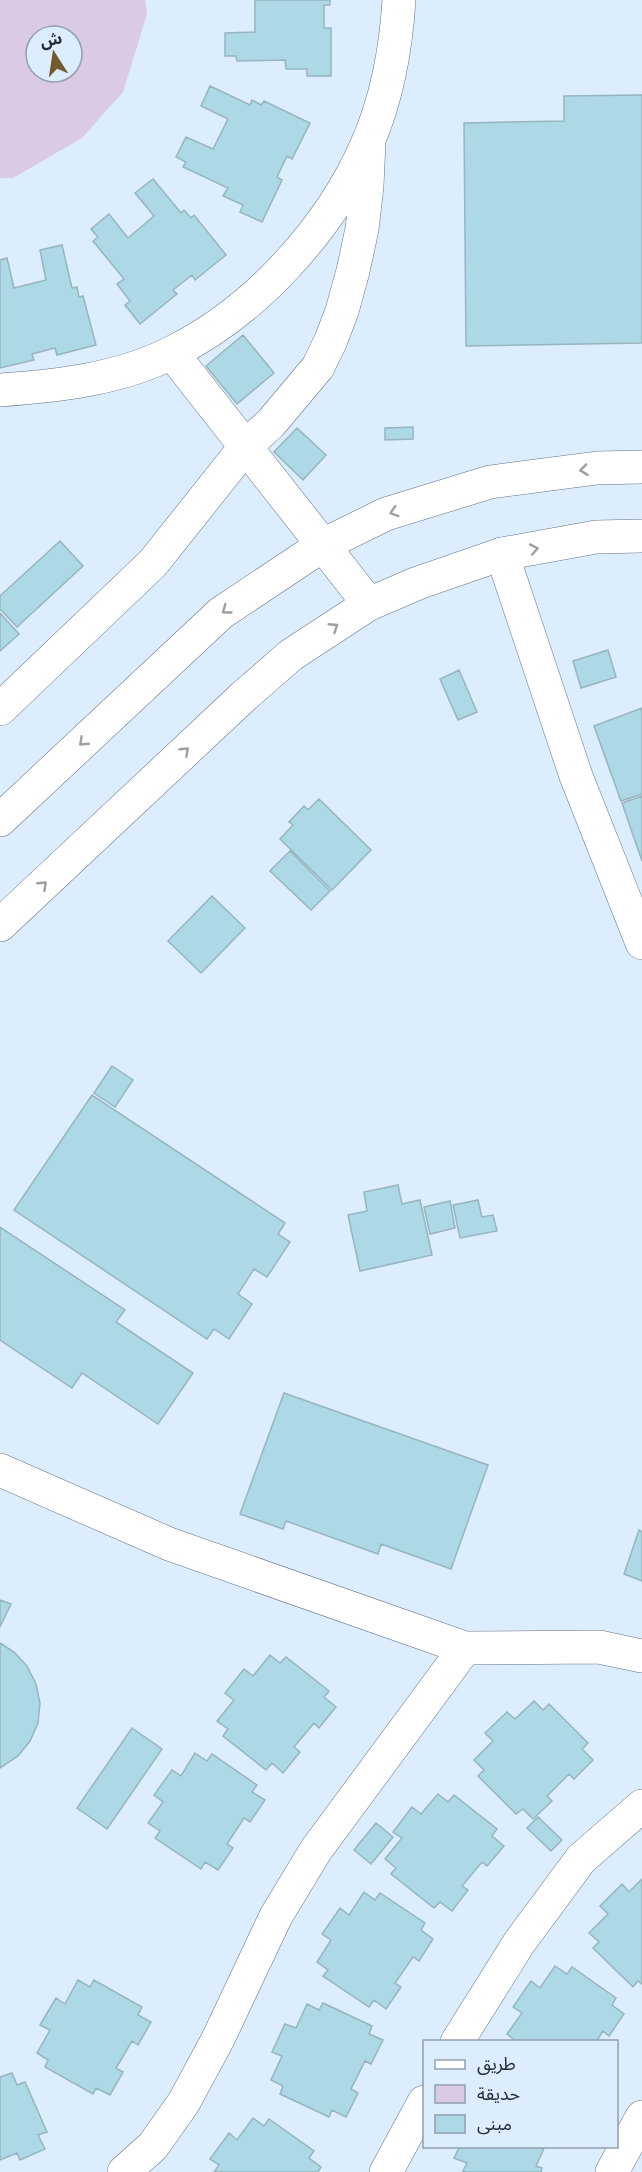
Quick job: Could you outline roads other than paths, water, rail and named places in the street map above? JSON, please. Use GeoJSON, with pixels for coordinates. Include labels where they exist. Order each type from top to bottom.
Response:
{"type":"FeatureCollection","features":[{"type":"Feature","properties":{"kind":"street"},"geometry":{"type":"LineString","coordinates":[[0,390],[80,380],[127,370],[172,353],[208,332],[274,279],[328,214],[350,179],[369,141],[386,87],[397,31],[399,0]]}},
{"type":"Feature","properties":{"kind":"street"},"geometry":{"type":"LineString","coordinates":[[0,709],[153,563],[246,446],[271,423],[318,367],[342,311],[362,229],[369,141]]}},
{"type":"Feature","properties":{"kind":"street"},"geometry":{"type":"LineString","coordinates":[[172,353],[369,604]]}},
{"type":"Feature","properties":{"kind":"street"},"geometry":{"type":"LineString","coordinates":[[0,820],[221,613],[323,545],[386,514],[490,482],[597,468],[642,467]]}},
{"type":"Feature","properties":{"kind":"street"},"geometry":{"type":"LineString","coordinates":[[0,925],[291,655],[369,604],[418,583],[502,554],[596,537],[642,536]]}},
{"type":"Feature","properties":{"kind":"street"},"geometry":{"type":"LineString","coordinates":[[502,554],[576,776],[642,943]]}},
{"type":"Feature","properties":{"kind":"street"},"geometry":{"type":"LineString","coordinates":[[0,1470],[169,1544],[465,1648],[598,1647],[642,1656]]}},
{"type":"Feature","properties":{"kind":"street"},"geometry":{"type":"LineString","coordinates":[[124,2172],[153,2146],[184,2102],[218,2039],[276,1916],[316,1850],[465,1648]]}},
{"type":"Feature","properties":{"kind":"street"},"geometry":{"type":"LineString","coordinates":[[458,2040],[519,1942],[581,1859],[642,1806]]}},
{"type":"Feature","properties":{"kind":"street"},"geometry":{"type":"LineString","coordinates":[[386,2172],[423,2104]]}},
{"type":"Feature","properties":{"kind":"street"},"geometry":{"type":"LineString","coordinates":[[612,2172],[642,2117]]}}]}
